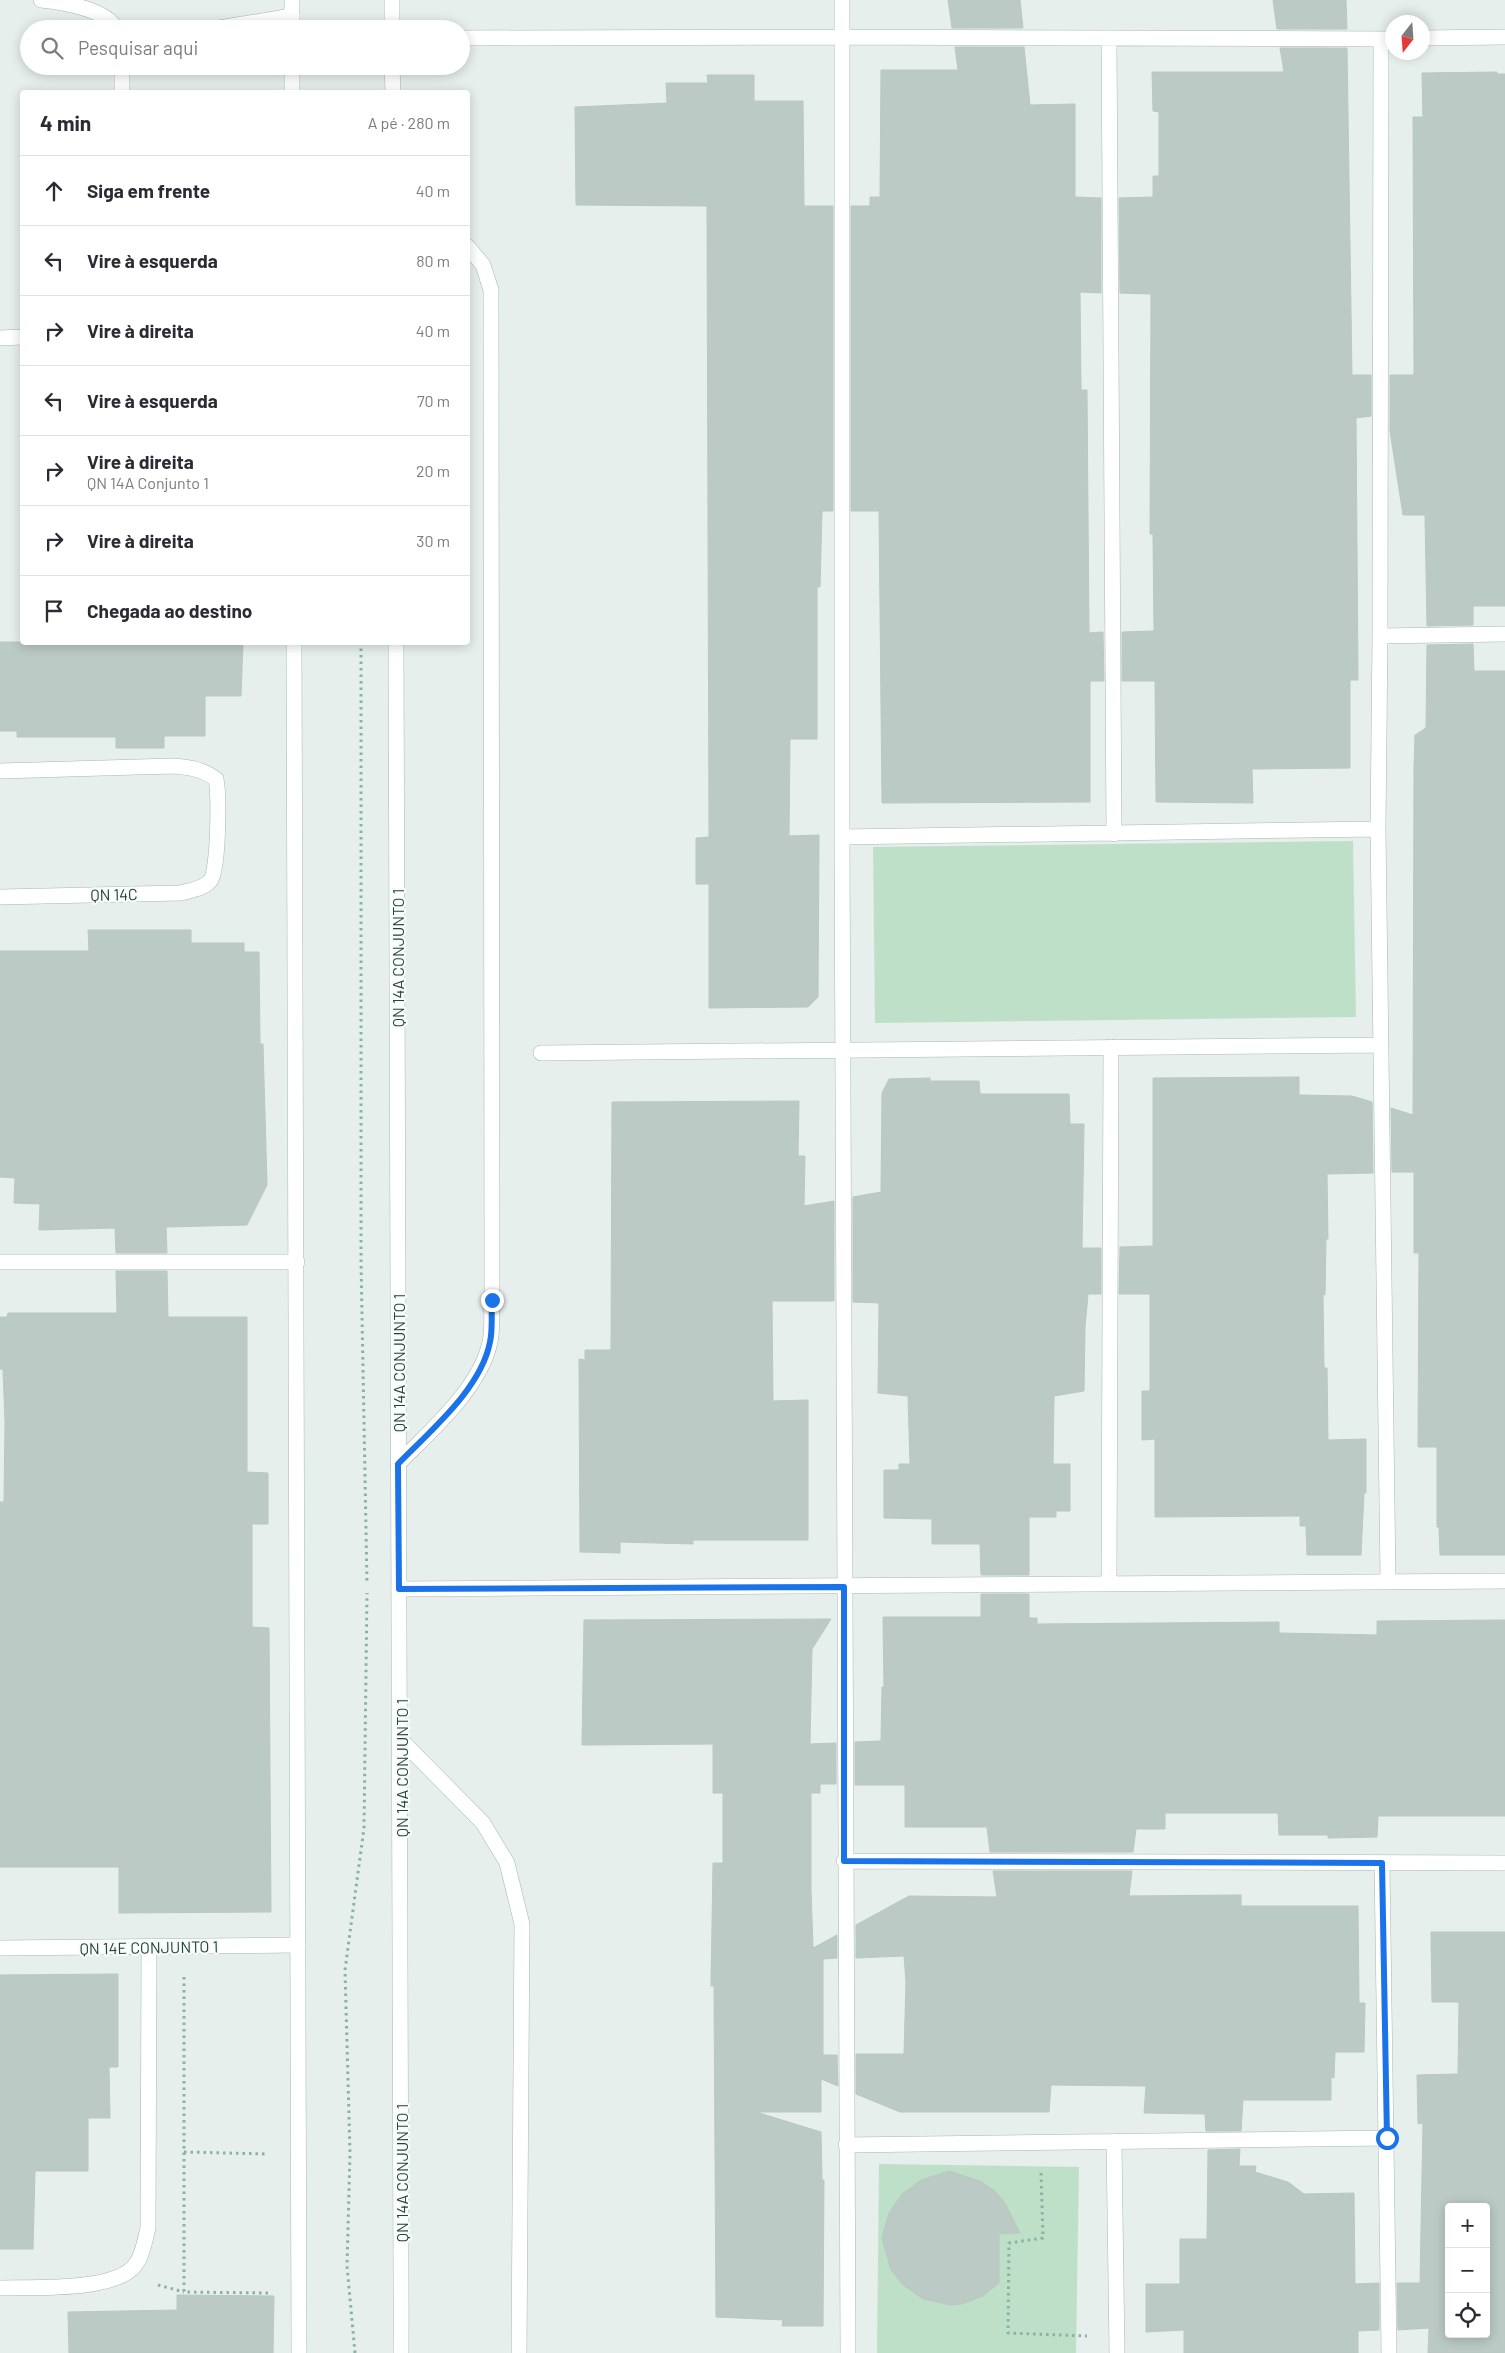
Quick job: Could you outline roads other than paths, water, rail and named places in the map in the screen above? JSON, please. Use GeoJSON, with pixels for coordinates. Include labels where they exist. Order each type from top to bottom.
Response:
{"type":"FeatureCollection","features":[{"type":"Feature","properties":{"kind":"street"},"geometry":{"type":"LineString","coordinates":[[41,0],[57,1],[94,11],[107,20]]}},
{"type":"Feature","properties":{"kind":"street"},"geometry":{"type":"LineString","coordinates":[[292,0],[292,20]]}},
{"type":"Feature","properties":{"kind":"street"},"geometry":{"type":"LineString","coordinates":[[392,0],[392,20]]}},
{"type":"Feature","properties":{"kind":"street"},"geometry":{"type":"LineString","coordinates":[[842,0],[844,1861],[848,2353]]}},
{"type":"Feature","properties":{"kind":"street"},"geometry":{"type":"LineString","coordinates":[[470,38],[842,36],[1385,39]]}},
{"type":"Feature","properties":{"kind":"street"},"geometry":{"type":"LineString","coordinates":[[1430,38],[1505,37]]}},
{"type":"Feature","properties":{"kind":"street"},"geometry":{"type":"LineString","coordinates":[[1109,38],[1114,834]]}},
{"type":"Feature","properties":{"kind":"street"},"geometry":{"type":"LineString","coordinates":[[1386,60],[1378,829],[1388,1580]]}},
{"type":"Feature","properties":{"kind":"street"},"geometry":{"type":"LineString","coordinates":[[122,75],[122,90]]}},
{"type":"Feature","properties":{"kind":"street"},"geometry":{"type":"LineString","coordinates":[[292,75],[292,90]]}},
{"type":"Feature","properties":{"kind":"street"},"geometry":{"type":"LineString","coordinates":[[392,75],[393,90]]}},
{"type":"Feature","properties":{"kind":"street"},"geometry":{"type":"LineString","coordinates":[[398,1464],[451,1409],[477,1374],[490,1342],[492,1300],[491,290],[482,265],[470,250]]}},
{"type":"Feature","properties":{"kind":"street"},"geometry":{"type":"LineString","coordinates":[[0,338],[20,337]]}},
{"type":"Feature","properties":{"kind":"street"},"geometry":{"type":"LineString","coordinates":[[1380,636],[1505,634]]}},
{"type":"Feature","properties":{"kind":"street"},"geometry":{"type":"LineString","coordinates":[[294,645],[298,2293],[301,2350]]}},
{"type":"Feature","properties":{"kind":"street","name":"QN 14A CONJUNTO 1"},"geometry":{"type":"LineString","coordinates":[[396,645],[398,1464],[402,1741],[399,2351]]}},
{"type":"Feature","properties":{"kind":"street","name":"QN 14C"},"geometry":{"type":"LineString","coordinates":[[0,771],[172,766],[192,768],[206,772],[216,779],[219,792],[215,867],[211,880],[200,888],[181,893],[0,897]]}},
{"type":"Feature","properties":{"kind":"street"},"geometry":{"type":"LineString","coordinates":[[842,837],[1378,829]]}},
{"type":"Feature","properties":{"kind":"street"},"geometry":{"type":"LineString","coordinates":[[541,1053],[1380,1044]]}},
{"type":"Feature","properties":{"kind":"street"},"geometry":{"type":"LineString","coordinates":[[1109,1582],[1111,1047]]}},
{"type":"Feature","properties":{"kind":"street"},"geometry":{"type":"LineString","coordinates":[[0,1262],[297,1262]]}},
{"type":"Feature","properties":{"kind":"street"},"geometry":{"type":"LineString","coordinates":[[399,1589],[844,1587],[1109,1582],[1505,1581]]}},
{"type":"Feature","properties":{"kind":"street"},"geometry":{"type":"LineString","coordinates":[[402,1741],[483,1822],[507,1863],[522,1924],[518,2353]]}},
{"type":"Feature","properties":{"kind":"street"},"geometry":{"type":"LineString","coordinates":[[844,1861],[1505,1863]]}},
{"type":"Feature","properties":{"kind":"street"},"geometry":{"type":"LineString","coordinates":[[1382,1863],[1389,2353]]}},
{"type":"Feature","properties":{"kind":"street","name":"QN 14E CONJUNTO 1"},"geometry":{"type":"LineString","coordinates":[[0,1948],[298,1945]]}},
{"type":"Feature","properties":{"kind":"street"},"geometry":{"type":"LineString","coordinates":[[0,2288],[101,2284],[124,2275],[136,2265],[144,2247],[148,2228],[150,1946]]}},
{"type":"Feature","properties":{"kind":"street"},"geometry":{"type":"LineString","coordinates":[[846,2145],[1114,2140],[1387,2138]]}},
{"type":"Feature","properties":{"kind":"street"},"geometry":{"type":"LineString","coordinates":[[1114,2140],[1117,2353]]}}]}
